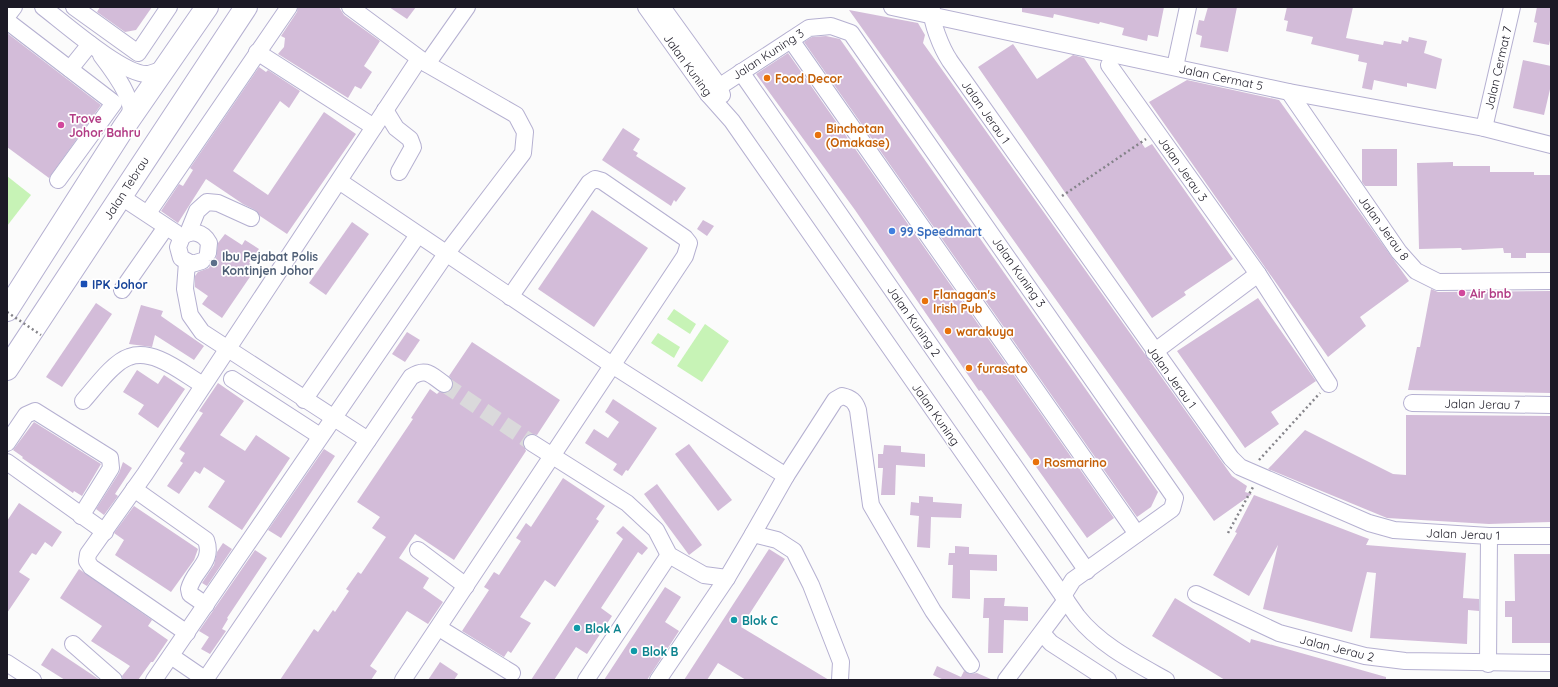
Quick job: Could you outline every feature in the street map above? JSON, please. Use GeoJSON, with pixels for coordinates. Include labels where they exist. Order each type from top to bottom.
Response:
{"type":"FeatureCollection","features":[{"type":"Feature","properties":{"kind":"highway","name":"Jalan Tebrau"},"geometry":{"type":"LineString","coordinates":[[7,369],[246,7]]}},
{"type":"Feature","properties":{"kind":"highway"},"geometry":{"type":"LineString","coordinates":[[7,311],[124,127],[202,10]]}},
{"type":"Feature","properties":{"kind":"street"},"geometry":{"type":"LineString","coordinates":[[7,16],[14,7]]}},
{"type":"Feature","properties":{"kind":"street"},"geometry":{"type":"LineString","coordinates":[[43,7],[93,46],[132,70],[139,73],[149,74],[163,69]]}},
{"type":"Feature","properties":{"kind":"street"},"geometry":{"type":"LineString","coordinates":[[74,7],[138,52],[169,7]]}},
{"type":"Feature","properties":{"kind":"street"},"geometry":{"type":"LineString","coordinates":[[148,213],[289,7]]}},
{"type":"Feature","properties":{"kind":"street"},"geometry":{"type":"LineString","coordinates":[[154,680],[446,254],[523,153],[525,132],[516,115],[423,61],[350,7]]}},
{"type":"Feature","properties":{"kind":"street"},"geometry":{"type":"LineString","coordinates":[[187,633],[88,564],[88,554],[105,532],[340,182],[385,110],[467,7]]}},
{"type":"Feature","properties":{"kind":"street","name":"Jalan Kuning"},"geometry":{"type":"LineString","coordinates":[[646,7],[714,90]]}},
{"type":"Feature","properties":{"kind":"street","name":"Jalan Kuning"},"geometry":{"type":"LineString","coordinates":[[662,7],[732,121],[1052,582],[1089,632],[1166,680]]}},
{"type":"Feature","properties":{"kind":"street","name":"Jalan Cermat 5"},"geometry":{"type":"LineString","coordinates":[[892,7],[932,11],[1289,92],[1484,128],[1551,145]]}},
{"type":"Feature","properties":{"kind":"street"},"geometry":{"type":"LineString","coordinates":[[1175,67],[1188,7]]}},
{"type":"Feature","properties":{"kind":"street","name":"Jalan Cermat 7"},"geometry":{"type":"LineString","coordinates":[[1484,128],[1512,7]]}},
{"type":"Feature","properties":{"kind":"street","name":"Jalan Jerau 1"},"geometry":{"type":"LineString","coordinates":[[932,11],[948,58],[1154,352],[1231,458],[1240,467],[1369,523],[1394,530],[1489,536],[1551,536]]}},
{"type":"Feature","properties":{"kind":"street"},"geometry":{"type":"LineString","coordinates":[[7,21],[114,103],[58,180]]}},
{"type":"Feature","properties":{"kind":"street","name":"Jalan Kuning 3"},"geometry":{"type":"LineString","coordinates":[[714,90],[809,28],[831,26],[851,33],[1172,491],[1175,498],[1172,509],[1073,580],[1064,598],[1042,633],[1006,680]]}},
{"type":"Feature","properties":{"kind":"street"},"geometry":{"type":"LineString","coordinates":[[791,40],[1137,534]]}},
{"type":"Feature","properties":{"kind":"street"},"geometry":{"type":"LineString","coordinates":[[70,69],[93,46]]}},
{"type":"Feature","properties":{"kind":"street"},"geometry":{"type":"LineString","coordinates":[[93,46],[122,86],[129,101],[130,117],[124,127]]}},
{"type":"Feature","properties":{"kind":"street"},"geometry":{"type":"LineString","coordinates":[[257,52],[374,127]]}},
{"type":"Feature","properties":{"kind":"street","name":"Jalan Jerau 3"},"geometry":{"type":"LineString","coordinates":[[1109,65],[1258,274],[1329,384]]}},
{"type":"Feature","properties":{"kind":"street","name":"Jalan Kuning 2"},"geometry":{"type":"LineString","coordinates":[[741,72],[1087,570]]}},
{"type":"Feature","properties":{"kind":"street","name":"Jalan Jerau 8"},"geometry":{"type":"LineString","coordinates":[[1289,92],[1399,252],[1416,271],[1438,282],[1551,281]]}},
{"type":"Feature","properties":{"kind":"street"},"geometry":{"type":"LineString","coordinates":[[385,110],[396,128],[410,139],[413,147],[400,172]]}},
{"type":"Feature","properties":{"kind":"street"},"geometry":{"type":"LineString","coordinates":[[403,680],[439,628],[551,455],[685,256],[689,243],[685,238],[602,181],[595,179],[589,183],[510,297]]}},
{"type":"Feature","properties":{"kind":"street"},"geometry":{"type":"LineString","coordinates":[[340,182],[612,365],[786,476]]}},
{"type":"Feature","properties":{"kind":"street"},"geometry":{"type":"LineString","coordinates":[[120,196],[148,213],[166,227],[185,235],[198,233],[205,236],[209,243],[199,259],[185,290],[190,315],[202,332],[304,400],[368,440]]}},
{"type":"Feature","properties":{"kind":"street"},"geometry":{"type":"LineString","coordinates":[[199,259],[181,258],[178,251],[178,244],[185,235],[197,211],[207,202],[218,203],[251,218]]}},
{"type":"Feature","properties":{"kind":"street"},"geometry":{"type":"LineString","coordinates":[[122,290],[166,227]]}},
{"type":"Feature","properties":{"kind":"street"},"geometry":{"type":"LineString","coordinates":[[304,400],[418,235]]}},
{"type":"Feature","properties":{"kind":"street"},"geometry":{"type":"LineString","coordinates":[[1154,352],[1258,274]]}},
{"type":"Feature","properties":{"kind":"street"},"geometry":{"type":"LineString","coordinates":[[83,401],[115,366],[128,357],[145,355],[155,357],[203,385]]}},
{"type":"Feature","properties":{"kind":"street"},"geometry":{"type":"LineString","coordinates":[[171,656],[206,680],[411,377],[419,372],[428,372],[444,384]]}},
{"type":"Feature","properties":{"kind":"street"},"geometry":{"type":"LineString","coordinates":[[232,379],[320,436]]}},
{"type":"Feature","properties":{"kind":"street"},"geometry":{"type":"LineString","coordinates":[[658,680],[727,578],[786,476],[835,400],[842,396],[850,398],[856,402],[871,505],[936,617],[971,665]]}},
{"type":"Feature","properties":{"kind":"street","name":"Jalan Jerau 7"},"geometry":{"type":"LineString","coordinates":[[1412,403],[1551,405]]}},
{"type":"Feature","properties":{"kind":"street"},"geometry":{"type":"LineString","coordinates":[[7,443],[26,415],[35,411],[110,458],[112,461],[111,468],[81,516]]}},
{"type":"Feature","properties":{"kind":"street"},"geometry":{"type":"LineString","coordinates":[[532,443],[627,503],[656,530],[669,555],[704,575],[727,578]]}},
{"type":"Feature","properties":{"kind":"street"},"geometry":{"type":"LineString","coordinates":[[7,462],[105,532]]}},
{"type":"Feature","properties":{"kind":"street"},"geometry":{"type":"LineString","coordinates":[[134,489],[206,540],[210,550],[207,560],[189,589],[190,594],[206,605]]}},
{"type":"Feature","properties":{"kind":"street"},"geometry":{"type":"LineString","coordinates":[[753,534],[777,540],[794,551],[811,585],[842,662],[840,680]]}},
{"type":"Feature","properties":{"kind":"street"},"geometry":{"type":"LineString","coordinates":[[1488,664],[1489,536]]}},
{"type":"Feature","properties":{"kind":"street"},"geometry":{"type":"LineString","coordinates":[[418,550],[466,586]]}},
{"type":"Feature","properties":{"kind":"street"},"geometry":{"type":"LineString","coordinates":[[586,680],[669,555]]}},
{"type":"Feature","properties":{"kind":"street"},"geometry":{"type":"LineString","coordinates":[[1052,582],[1073,580]]}},
{"type":"Feature","properties":{"kind":"street","name":"Jalan Jerau 2"},"geometry":{"type":"LineString","coordinates":[[1196,594],[1279,633],[1365,656],[1405,661],[1488,664],[1551,664]]}},
{"type":"Feature","properties":{"kind":"street"},"geometry":{"type":"LineString","coordinates":[[439,628],[512,673]]}},
{"type":"Feature","properties":{"kind":"street"},"geometry":{"type":"LineString","coordinates":[[1042,633],[1052,643],[1108,680]]}},
{"type":"Feature","properties":{"kind":"street"},"geometry":{"type":"LineString","coordinates":[[73,644],[114,680]]}},
{"type":"Feature","properties":{"kind":"street"},"geometry":{"type":"LineString","coordinates":[[7,663],[33,680]]}},
{"type":"Feature","properties":{"kind":"path"},"geometry":{"type":"LineString","coordinates":[[1050,204],[1156,132]]}},
{"type":"Feature","properties":{"kind":"path"},"geometry":{"type":"LineString","coordinates":[[7,311],[41,335]]}},
{"type":"Feature","properties":{"kind":"path"},"geometry":{"type":"LineString","coordinates":[[1228,533],[1257,475],[1258,461],[1329,384]]}},
{"type":"Feature","properties":{"kind":"green space"},"geometry":{"type":"Polygon","coordinates":[[[7,176],[31,195],[7,226],[7,176]]]}},
{"type":"Feature","properties":{"kind":"green space"},"geometry":{"type":"Polygon","coordinates":[[[674,309],[696,324],[690,334],[667,319],[674,309]]]}},
{"type":"Feature","properties":{"kind":"green space"},"geometry":{"type":"Polygon","coordinates":[[[705,324],[729,341],[702,382],[677,366],[705,324]]]}},
{"type":"Feature","properties":{"kind":"green space"},"geometry":{"type":"Polygon","coordinates":[[[658,333],[680,347],[674,358],[651,343],[658,333]]]}},
{"type":"Feature","properties":{"kind":"building"},"geometry":{"type":"Polygon","coordinates":[[[100,7],[152,7],[136,30],[125,32],[97,12],[100,7]]]}},
{"type":"Feature","properties":{"kind":"building"},"geometry":{"type":"Polygon","coordinates":[[[298,7],[339,7],[344,15],[380,41],[364,66],[372,72],[361,89],[355,86],[348,98],[278,54],[284,47],[285,38],[281,36],[297,12],[298,7]]]}},
{"type":"Feature","properties":{"kind":"building"},"geometry":{"type":"Polygon","coordinates":[[[389,7],[416,7],[407,19],[389,7]]]}},
{"type":"Feature","properties":{"kind":"building"},"geometry":{"type":"Polygon","coordinates":[[[1022,7],[1164,7],[1158,37],[1148,35],[1147,41],[1122,35],[1124,28],[1054,14],[1053,18],[1022,12],[1022,7]]]}},
{"type":"Feature","properties":{"kind":"building"},"geometry":{"type":"Polygon","coordinates":[[[1208,7],[1237,7],[1228,52],[1200,47],[1202,36],[1196,34],[1199,20],[1204,21],[1208,7]]]}},
{"type":"Feature","properties":{"kind":"building"},"geometry":{"type":"Polygon","coordinates":[[[1287,7],[1353,7],[1346,38],[1383,45],[1384,41],[1401,44],[1402,40],[1408,42],[1409,37],[1427,41],[1424,53],[1442,59],[1436,89],[1407,83],[1407,87],[1374,80],[1372,90],[1362,88],[1367,63],[1358,61],[1359,55],[1311,44],[1313,37],[1286,31],[1288,21],[1284,20],[1287,7]]]}},
{"type":"Feature","properties":{"kind":"building"},"geometry":{"type":"Polygon","coordinates":[[[1537,7],[1551,7],[1551,36],[1549,45],[1533,42],[1537,23],[1534,22],[1537,7]]]}},
{"type":"Feature","properties":{"kind":"building"},"geometry":{"type":"Polygon","coordinates":[[[849,10],[918,23],[925,35],[923,43],[1232,476],[1247,486],[1245,492],[1252,494],[1214,521],[849,10]]]}},
{"type":"Feature","properties":{"kind":"building"},"geometry":{"type":"Polygon","coordinates":[[[7,33],[101,105],[49,178],[7,147],[7,33]]]}},
{"type":"Feature","properties":{"kind":"building"},"geometry":{"type":"Polygon","coordinates":[[[826,36],[840,39],[1158,492],[1151,507],[1137,517],[804,42],[812,37],[826,36]]]}},
{"type":"Feature","properties":{"kind":"building"},"geometry":{"type":"Polygon","coordinates":[[[1013,44],[1037,79],[1073,55],[1084,58],[1145,148],[1152,144],[1233,259],[1184,292],[1186,295],[1152,318],[978,67],[1013,44]]]}},
{"type":"Feature","properties":{"kind":"building"},"geometry":{"type":"Polygon","coordinates":[[[788,53],[1114,518],[1087,538],[981,390],[979,391],[855,210],[756,74],[788,53]]]}},
{"type":"Feature","properties":{"kind":"building"},"geometry":{"type":"Polygon","coordinates":[[[1523,60],[1551,66],[1551,85],[1544,115],[1513,108],[1523,60]]]}},
{"type":"Feature","properties":{"kind":"building"},"geometry":{"type":"Polygon","coordinates":[[[259,67],[266,72],[268,70],[300,91],[289,108],[280,101],[233,171],[268,195],[324,112],[356,134],[287,234],[260,216],[255,210],[243,204],[206,179],[178,223],[161,211],[179,184],[183,186],[193,170],[190,168],[259,67]]]}},
{"type":"Feature","properties":{"kind":"building"},"geometry":{"type":"Polygon","coordinates":[[[1187,80],[1279,100],[1409,281],[1360,317],[1366,326],[1328,357],[1149,102],[1187,80]]]}},
{"type":"Feature","properties":{"kind":"building"},"geometry":{"type":"Polygon","coordinates":[[[623,128],[640,139],[633,150],[638,153],[636,156],[686,188],[676,202],[674,200],[671,206],[602,160],[623,128]]]}},
{"type":"Feature","properties":{"kind":"building"},"geometry":{"type":"Polygon","coordinates":[[[1362,149],[1397,149],[1397,186],[1365,186],[1362,182],[1362,149]]]}},
{"type":"Feature","properties":{"kind":"building"},"geometry":{"type":"Polygon","coordinates":[[[1453,162],[1453,166],[1490,166],[1490,172],[1534,172],[1534,175],[1551,175],[1551,253],[1526,253],[1526,258],[1511,258],[1511,253],[1504,253],[1503,248],[1462,250],[1461,248],[1419,249],[1417,163],[1453,162]]]}},
{"type":"Feature","properties":{"kind":"building"},"geometry":{"type":"Polygon","coordinates":[[[592,210],[648,248],[594,327],[538,289],[592,210]]]}},
{"type":"Feature","properties":{"kind":"building"},"geometry":{"type":"Polygon","coordinates":[[[703,220],[714,226],[707,236],[697,229],[703,220]]]}},
{"type":"Feature","properties":{"kind":"building"},"geometry":{"type":"Polygon","coordinates":[[[352,222],[369,234],[326,295],[309,283],[352,222]]]}},
{"type":"Feature","properties":{"kind":"building"},"geometry":{"type":"Polygon","coordinates":[[[225,234],[242,245],[245,240],[259,249],[249,263],[256,268],[222,318],[202,304],[208,296],[195,287],[195,276],[198,272],[209,268],[211,262],[216,258],[218,243],[225,234]]]}},
{"type":"Feature","properties":{"kind":"building"},"geometry":{"type":"Polygon","coordinates":[[[1431,289],[1438,292],[1551,291],[1551,393],[1408,390],[1417,347],[1420,347],[1431,289]]]}},
{"type":"Feature","properties":{"kind":"building"},"geometry":{"type":"Polygon","coordinates":[[[1258,298],[1316,381],[1271,412],[1279,424],[1245,448],[1177,351],[1258,298]]]}},
{"type":"Feature","properties":{"kind":"building"},"geometry":{"type":"Polygon","coordinates":[[[96,303],[112,314],[62,387],[46,377],[96,303]]]}},
{"type":"Feature","properties":{"kind":"building"},"geometry":{"type":"Polygon","coordinates":[[[141,305],[163,311],[161,316],[204,346],[194,360],[155,335],[152,347],[129,344],[141,305]]]}},
{"type":"Feature","properties":{"kind":"building"},"geometry":{"type":"Polygon","coordinates":[[[407,332],[420,340],[405,362],[392,354],[407,332]]]}},
{"type":"Feature","properties":{"kind":"building"},"geometry":{"type":"Polygon","coordinates":[[[472,342],[560,400],[537,435],[532,434],[524,438],[523,443],[526,451],[454,560],[415,534],[399,558],[429,578],[423,588],[443,602],[428,624],[407,611],[370,666],[377,671],[371,680],[280,680],[314,629],[318,632],[333,610],[335,612],[349,591],[346,589],[358,572],[361,574],[386,537],[372,528],[380,517],[357,502],[413,419],[411,418],[430,389],[437,394],[439,392],[447,393],[451,390],[453,381],[449,376],[472,342]]]}},
{"type":"Feature","properties":{"kind":"building"},"geometry":{"type":"Polygon","coordinates":[[[137,370],[158,384],[164,375],[185,389],[158,428],[138,414],[144,405],[123,392],[137,370]]]}},
{"type":"Feature","properties":{"kind":"building"},"geometry":{"type":"Polygon","coordinates":[[[218,383],[244,401],[220,435],[245,451],[256,435],[290,458],[242,530],[208,507],[225,481],[204,467],[200,474],[195,471],[179,494],[167,486],[183,463],[180,461],[185,453],[179,449],[203,413],[199,411],[218,383]]]}},
{"type":"Feature","properties":{"kind":"building"},"geometry":{"type":"Polygon","coordinates":[[[613,399],[657,428],[628,471],[626,470],[622,476],[613,470],[617,464],[585,443],[594,429],[608,438],[619,422],[605,412],[613,399]]]}},
{"type":"Feature","properties":{"kind":"building"},"geometry":{"type":"Polygon","coordinates":[[[1406,415],[1551,416],[1551,522],[1489,524],[1387,518],[1268,469],[1305,430],[1393,474],[1406,475],[1406,415]]]}},
{"type":"Feature","properties":{"kind":"building"},"geometry":{"type":"Polygon","coordinates":[[[34,422],[101,464],[82,496],[74,491],[73,493],[22,458],[23,457],[13,450],[34,422]]]}},
{"type":"Feature","properties":{"kind":"building"},"geometry":{"type":"Polygon","coordinates":[[[689,444],[732,500],[718,511],[675,454],[689,444]]]}},
{"type":"Feature","properties":{"kind":"building"},"geometry":{"type":"Polygon","coordinates":[[[884,445],[901,446],[901,452],[925,454],[925,467],[896,465],[895,495],[881,495],[883,468],[878,468],[878,454],[883,454],[884,445]]]}},
{"type":"Feature","properties":{"kind":"building"},"geometry":{"type":"Polygon","coordinates":[[[324,449],[335,456],[281,538],[268,530],[324,449]]]}},
{"type":"Feature","properties":{"kind":"building"},"geometry":{"type":"Polygon","coordinates":[[[123,462],[132,468],[115,494],[118,496],[104,515],[96,509],[119,473],[123,462]]]}},
{"type":"Feature","properties":{"kind":"building"},"geometry":{"type":"Polygon","coordinates":[[[563,478],[605,506],[596,519],[599,521],[555,587],[545,580],[520,617],[531,623],[511,653],[508,651],[504,657],[462,631],[489,590],[484,587],[494,572],[499,575],[521,541],[516,538],[526,523],[531,527],[563,478]]]}},
{"type":"Feature","properties":{"kind":"building"},"geometry":{"type":"Polygon","coordinates":[[[657,484],[702,545],[689,555],[644,494],[657,484]]]}},
{"type":"Feature","properties":{"kind":"building"},"geometry":{"type":"Polygon","coordinates":[[[1254,495],[1369,539],[1366,545],[1466,553],[1463,598],[1479,599],[1479,611],[1468,610],[1467,644],[1370,638],[1376,573],[1367,572],[1352,632],[1263,609],[1278,545],[1249,596],[1213,575],[1237,533],[1235,532],[1254,495]]]}},
{"type":"Feature","properties":{"kind":"building"},"geometry":{"type":"Polygon","coordinates":[[[919,496],[933,497],[933,502],[962,504],[961,518],[931,517],[930,548],[917,547],[919,516],[910,515],[911,502],[919,503],[919,496]]]}},
{"type":"Feature","properties":{"kind":"building"},"geometry":{"type":"Polygon","coordinates":[[[19,503],[62,532],[52,547],[45,542],[36,555],[32,553],[19,572],[30,579],[7,613],[7,521],[19,503]]]}},
{"type":"Feature","properties":{"kind":"building"},"geometry":{"type":"Polygon","coordinates":[[[134,506],[198,549],[194,560],[171,592],[115,555],[124,540],[114,533],[134,506]]]}},
{"type":"Feature","properties":{"kind":"building","name":"Blok A"},"geometry":{"type":"Polygon","coordinates":[[[623,526],[648,548],[642,555],[638,552],[601,608],[612,616],[587,654],[576,647],[554,680],[531,680],[623,539],[616,533],[623,526]]]}},
{"type":"Feature","properties":{"kind":"building"},"geometry":{"type":"Polygon","coordinates":[[[223,543],[232,549],[207,586],[202,583],[214,565],[217,552],[223,543]]]}},
{"type":"Feature","properties":{"kind":"building"},"geometry":{"type":"Polygon","coordinates":[[[955,546],[969,547],[969,554],[997,555],[997,571],[970,570],[970,599],[952,598],[953,565],[948,565],[949,553],[955,553],[955,546]]]}},
{"type":"Feature","properties":{"kind":"building"},"geometry":{"type":"Polygon","coordinates":[[[769,549],[785,559],[741,627],[829,680],[746,680],[718,663],[707,680],[684,680],[769,549]]]}},
{"type":"Feature","properties":{"kind":"building"},"geometry":{"type":"Polygon","coordinates":[[[255,550],[267,558],[227,618],[228,619],[222,629],[226,631],[210,654],[201,649],[209,637],[199,631],[255,550]]]}},
{"type":"Feature","properties":{"kind":"building"},"geometry":{"type":"Polygon","coordinates":[[[1514,554],[1551,554],[1551,643],[1512,643],[1512,617],[1505,617],[1505,601],[1515,601],[1514,554]]]}},
{"type":"Feature","properties":{"kind":"building"},"geometry":{"type":"Polygon","coordinates":[[[79,569],[152,620],[148,626],[168,640],[138,680],[123,680],[122,676],[130,666],[91,641],[102,626],[60,598],[79,569]]]}},
{"type":"Feature","properties":{"kind":"building","name":"Blok B"},"geometry":{"type":"Polygon","coordinates":[[[665,587],[681,597],[665,622],[679,631],[647,680],[604,680],[665,587]]]}},
{"type":"Feature","properties":{"kind":"building"},"geometry":{"type":"Polygon","coordinates":[[[984,598],[1005,598],[1004,606],[1028,607],[1028,621],[1004,620],[1003,653],[988,653],[989,618],[983,618],[984,598]]]}},
{"type":"Feature","properties":{"kind":"building"},"geometry":{"type":"Polygon","coordinates":[[[1175,598],[1250,643],[1251,639],[1386,677],[1386,680],[1225,680],[1152,636],[1175,598]]]}},
{"type":"Feature","properties":{"kind":"building"},"geometry":{"type":"Polygon","coordinates":[[[52,648],[100,680],[65,680],[41,665],[52,648]]]}},
{"type":"Feature","properties":{"kind":"building"},"geometry":{"type":"Polygon","coordinates":[[[440,662],[458,674],[454,680],[428,680],[440,662]]]}},
{"type":"Feature","properties":{"kind":"building"},"geometry":{"type":"Polygon","coordinates":[[[937,666],[961,677],[964,671],[971,674],[977,673],[993,680],[944,680],[933,675],[937,666]]]}},
{"type":"Feature","properties":{"kind":"tunnel"},"geometry":{"type":"LineString","coordinates":[[444,384],[532,443]]}},
{"type":"Feature","properties":{"kind":"place","name":"Food Decor"},"geometry":{"type":"Point","coordinates":[767,78]}},
{"type":"Feature","properties":{"kind":"place","name":"Trove Johor Bahru"},"geometry":{"type":"Point","coordinates":[61,125]}},
{"type":"Feature","properties":{"kind":"place","name":"Binchotan (Omakase)"},"geometry":{"type":"Point","coordinates":[818,135]}},
{"type":"Feature","properties":{"kind":"place","name":"99 Speedmart"},"geometry":{"type":"Point","coordinates":[892,231]}},
{"type":"Feature","properties":{"kind":"place","name":"Ibu Pejabat Polis Kontinjen Johor"},"geometry":{"type":"Point","coordinates":[214,263]}},
{"type":"Feature","properties":{"kind":"place","name":"IPK Johor"},"geometry":{"type":"Point","coordinates":[84,284]}},
{"type":"Feature","properties":{"kind":"place","name":"Air bnb"},"geometry":{"type":"Point","coordinates":[1462,293]}},
{"type":"Feature","properties":{"kind":"place","name":"Flanagan's Irish Pub"},"geometry":{"type":"Point","coordinates":[925,301]}},
{"type":"Feature","properties":{"kind":"place","name":"warakuya"},"geometry":{"type":"Point","coordinates":[948,331]}},
{"type":"Feature","properties":{"kind":"place","name":"furasato"},"geometry":{"type":"Point","coordinates":[969,368]}},
{"type":"Feature","properties":{"kind":"place","name":"Rosmarino"},"geometry":{"type":"Point","coordinates":[1036,462]}},
{"type":"Feature","properties":{"kind":"place","name":"Blok C"},"geometry":{"type":"Point","coordinates":[734,620]}},
{"type":"Feature","properties":{"kind":"place","name":"Blok A"},"geometry":{"type":"Point","coordinates":[577,628]}},
{"type":"Feature","properties":{"kind":"place","name":"Blok B"},"geometry":{"type":"Point","coordinates":[634,651]}}]}
